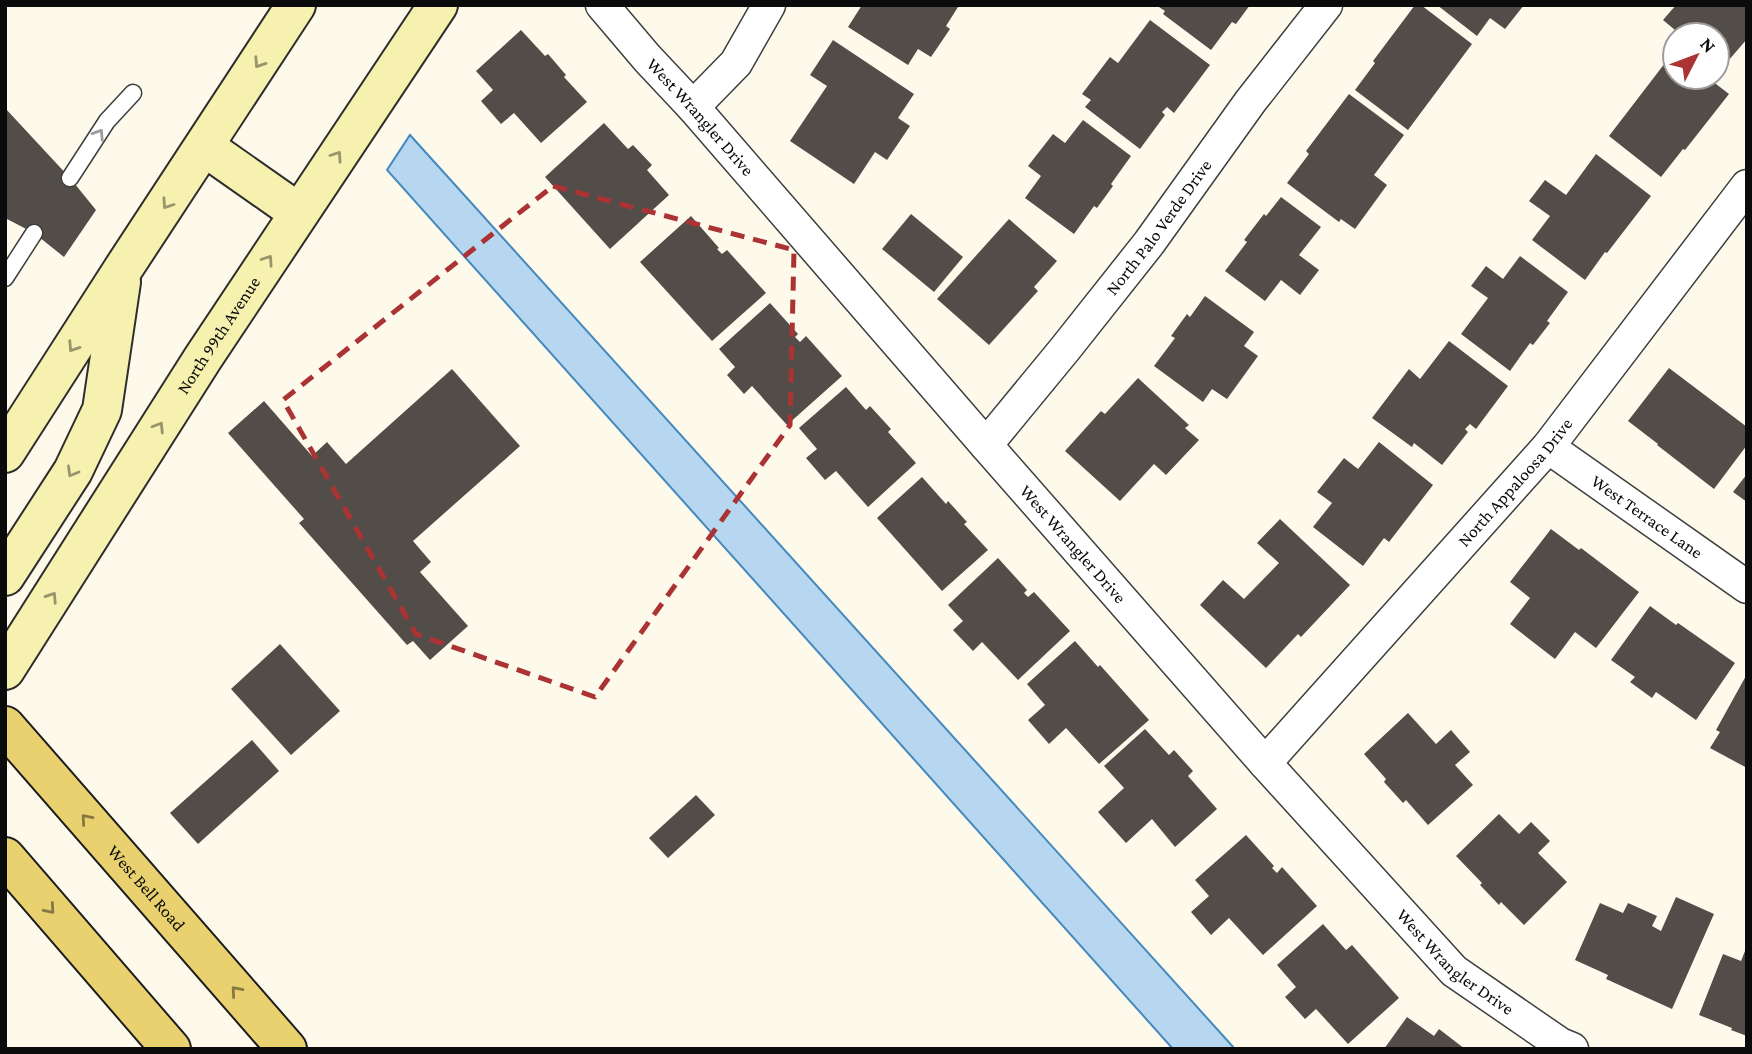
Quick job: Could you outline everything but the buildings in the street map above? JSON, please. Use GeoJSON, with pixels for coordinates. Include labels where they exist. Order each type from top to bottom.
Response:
{"type":"FeatureCollection","features":[{"type":"Feature","properties":{"kind":"main road"},"geometry":{"type":"LineString","coordinates":[[5,453],[296,5]]}},
{"type":"Feature","properties":{"kind":"main road","name":"North 99th Avenue"},"geometry":{"type":"LineString","coordinates":[[5,670],[203,358],[438,5]]}},
{"type":"Feature","properties":{"kind":"main road"},"geometry":{"type":"LineString","coordinates":[[205,147],[299,213]]}},
{"type":"Feature","properties":{"kind":"main road"},"geometry":{"type":"LineString","coordinates":[[5,576],[74,471],[102,410],[123,269]]}},
{"type":"Feature","properties":{"kind":"main road","name":"West Bell Road"},"geometry":{"type":"LineString","coordinates":[[5,726],[287,1049]]}},
{"type":"Feature","properties":{"kind":"main road"},"geometry":{"type":"LineString","coordinates":[[5,857],[171,1049]]}},
{"type":"Feature","properties":{"kind":"street","name":"West Wrangler Drive"},"geometry":{"type":"LineString","coordinates":[[602,5],[1265,763],[1454,971],[1560,1044],[1572,1049]]}},
{"type":"Feature","properties":{"kind":"street"},"geometry":{"type":"LineString","coordinates":[[693,107],[736,63],[769,5]]}},
{"type":"Feature","properties":{"kind":"street","name":"North Palo Verde Drive"},"geometry":{"type":"LineString","coordinates":[[986,445],[1149,243],[1250,102],[1326,5]]}},
{"type":"Feature","properties":{"kind":"street","name":"North Appaloosa Drive"},"geometry":{"type":"LineString","coordinates":[[1265,763],[1548,447],[1747,186]]}},
{"type":"Feature","properties":{"kind":"street","name":"West Terrace Lane"},"geometry":{"type":"LineString","coordinates":[[1548,447],[1747,587]]}},
{"type":"Feature","properties":{"kind":"lane"},"geometry":{"type":"LineString","coordinates":[[70,178],[107,121],[133,93]]}},
{"type":"Feature","properties":{"kind":"lane"},"geometry":{"type":"LineString","coordinates":[[5,278],[34,233]]}},
{"type":"Feature","properties":{"kind":"highlighted area"},"geometry":{"type":"Polygon","coordinates":[[[553,186],[794,250],[790,425],[595,697],[416,634],[283,400],[553,186]]]}},
{"type":"Feature","properties":{"kind":"water"},"geometry":{"type":"Polygon","coordinates":[[[410,135],[1235,1049],[1173,1049],[387,170],[410,135]]]}}]}
